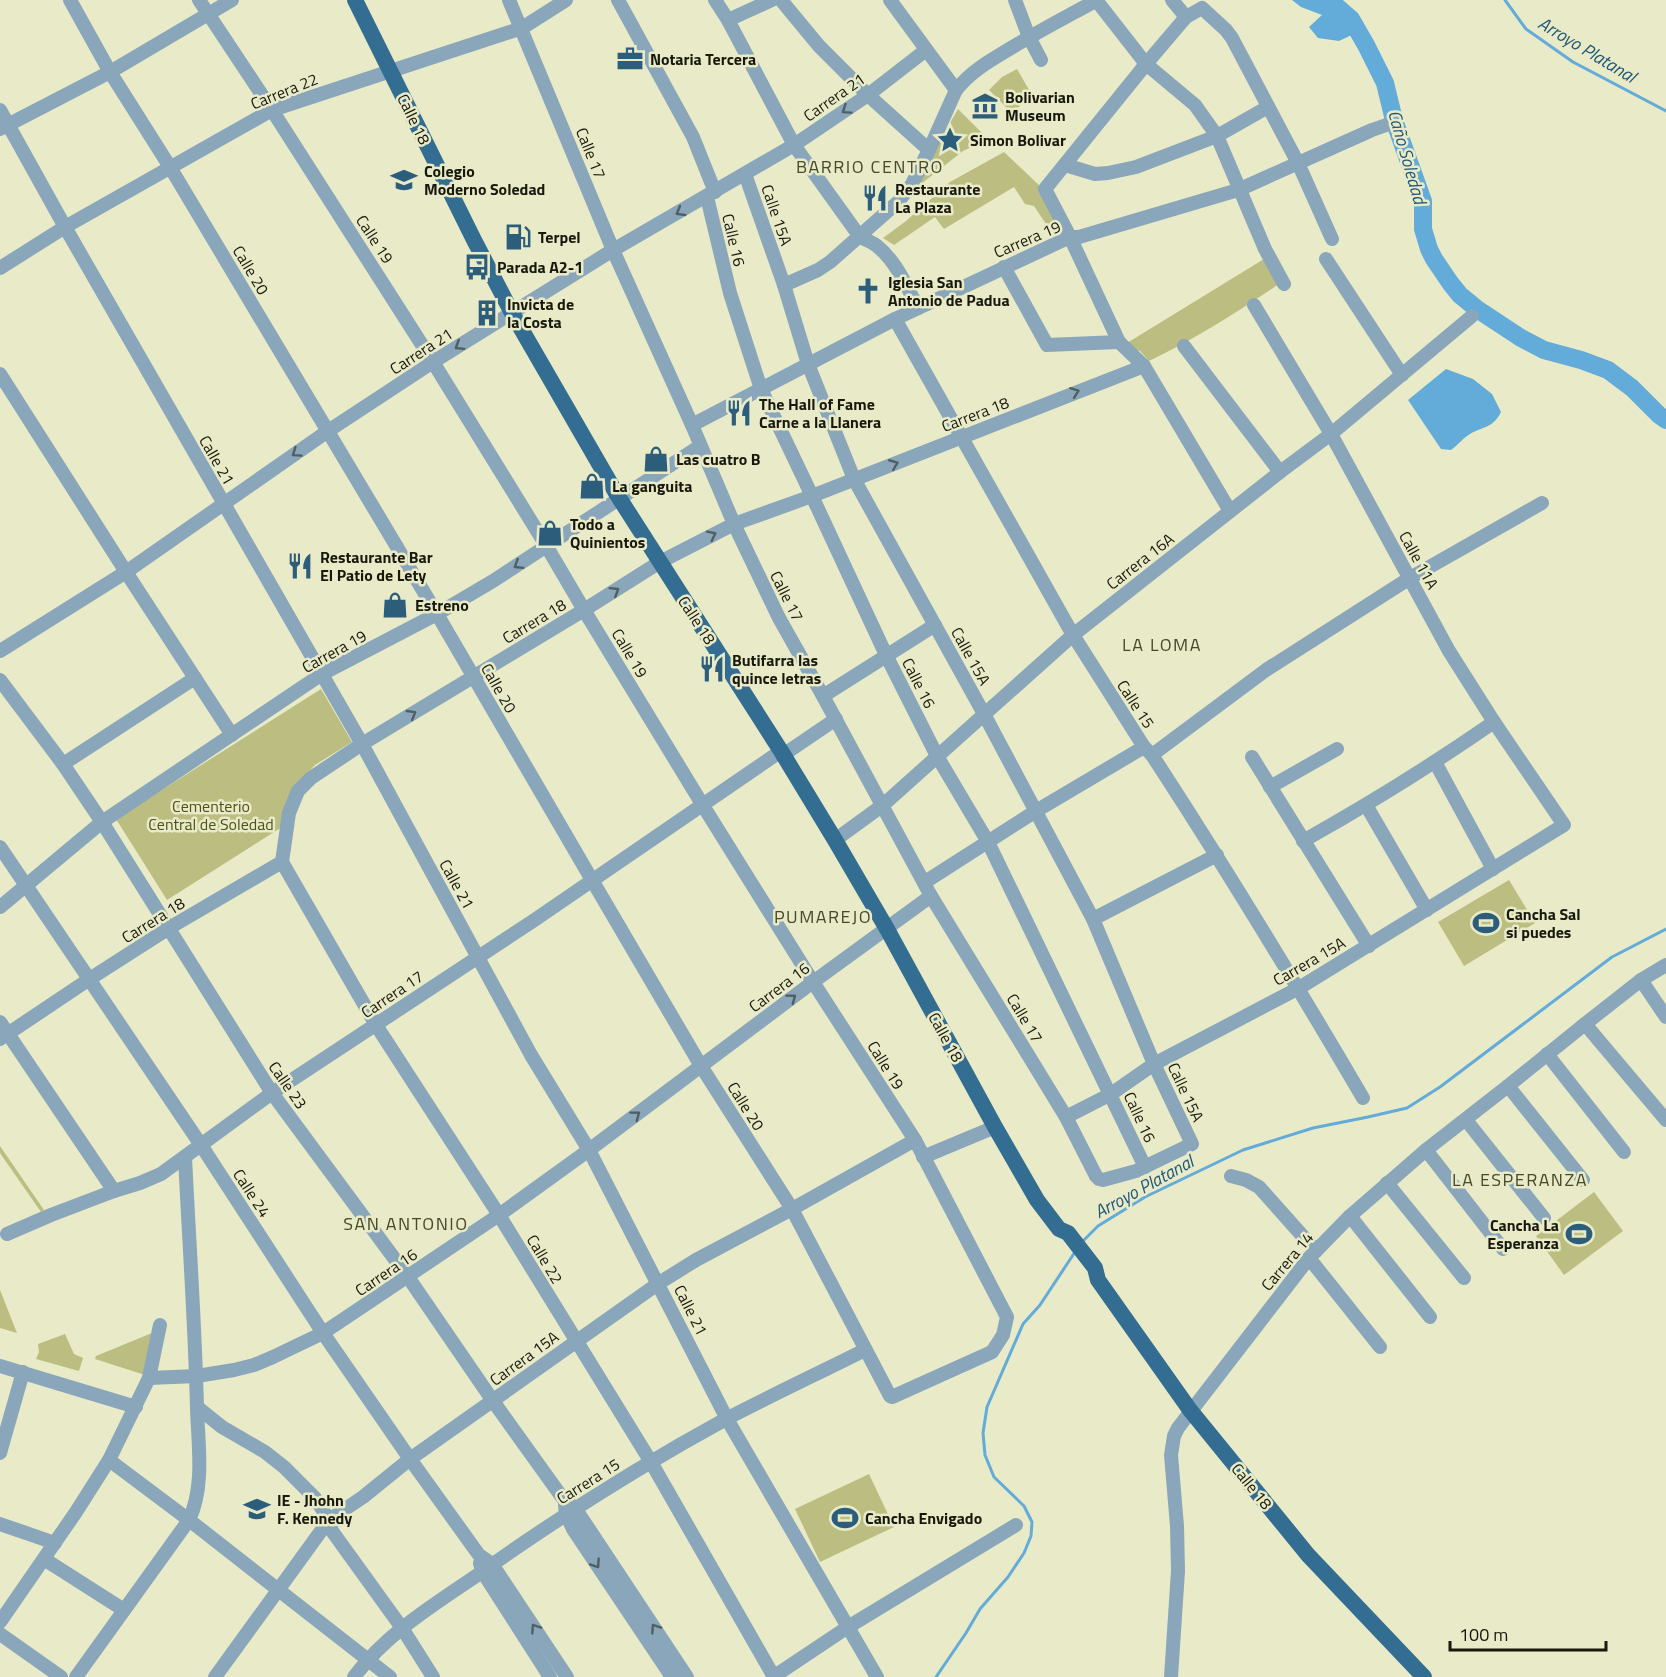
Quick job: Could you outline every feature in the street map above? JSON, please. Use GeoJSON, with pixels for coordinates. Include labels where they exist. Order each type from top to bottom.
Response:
{"type":"FeatureCollection","features":[{"type":"Feature","properties":{"kind":"main road","name":"Calle 18"},"geometry":{"type":"LineString","coordinates":[[355,0],[512,313],[619,498],[835,840],[1037,1200],[1082,1260],[1095,1268],[1098,1280],[1190,1410],[1308,1555],[1424,1677]]}},
{"type":"Feature","properties":{"kind":"street","name":"Calle 20"},"geometry":{"type":"LineString","coordinates":[[69,0],[110,72],[170,167],[437,614],[701,1066],[792,1209],[892,1397]]}},
{"type":"Feature","properties":{"kind":"street","name":"Calle 19"},"geometry":{"type":"LineString","coordinates":[[200,0],[433,362],[702,804],[915,1140],[1007,1317],[1003,1335],[992,1352],[892,1397]]}},
{"type":"Feature","properties":{"kind":"street"},"geometry":{"type":"LineString","coordinates":[[4,127],[110,72],[232,0]]}},
{"type":"Feature","properties":{"kind":"street","name":"Calle 17"},"geometry":{"type":"LineString","coordinates":[[510,0],[613,250],[734,524],[779,618],[931,896],[1066,1117],[1096,1176],[1103,1180],[1145,1167]]}},
{"type":"Feature","properties":{"kind":"street","name":"Carrera 22"},"geometry":{"type":"LineString","coordinates":[[0,268],[65,227],[272,110],[522,28],[566,0]]}},
{"type":"Feature","properties":{"kind":"street","name":"Calle 16"},"geometry":{"type":"LineString","coordinates":[[618,0],[693,136],[711,194],[730,293],[761,389],[886,655],[937,756],[988,842],[1145,1167]]}},
{"type":"Feature","properties":{"kind":"street"},"geometry":{"type":"LineString","coordinates":[[716,0],[794,145],[860,237],[874,244],[886,255],[918,308]]}},
{"type":"Feature","properties":{"kind":"street"},"geometry":{"type":"LineString","coordinates":[[728,20],[772,0]]}},
{"type":"Feature","properties":{"kind":"street"},"geometry":{"type":"LineString","coordinates":[[781,0],[819,46],[868,95],[929,150]]}},
{"type":"Feature","properties":{"kind":"street"},"geometry":{"type":"LineString","coordinates":[[890,0],[956,90]]}},
{"type":"Feature","properties":{"kind":"street"},"geometry":{"type":"LineString","coordinates":[[1015,0],[1029,37],[1041,60]]}},
{"type":"Feature","properties":{"kind":"street"},"geometry":{"type":"LineString","coordinates":[[784,285],[830,262],[898,202],[912,184],[956,90],[978,68],[1096,0],[1146,64],[1195,105],[1217,136],[1269,258],[1284,284]]}},
{"type":"Feature","properties":{"kind":"street"},"geometry":{"type":"LineString","coordinates":[[1172,0],[1186,17]]}},
{"type":"Feature","properties":{"kind":"street"},"geometry":{"type":"LineString","coordinates":[[1230,511],[1144,366],[1119,342],[1045,189],[1186,17],[1202,8],[1232,38],[1298,163],[1332,239]]}},
{"type":"Feature","properties":{"kind":"street","name":"Carrera 21"},"geometry":{"type":"LineString","coordinates":[[0,651],[126,572],[328,431],[433,362],[613,250],[794,145],[868,95],[926,50]]}},
{"type":"Feature","properties":{"kind":"street"},"geometry":{"type":"LineString","coordinates":[[1065,165],[1095,174],[1136,167],[1217,136],[1268,106]]}},
{"type":"Feature","properties":{"kind":"street","name":"Calle 21"},"geometry":{"type":"LineString","coordinates":[[0,110],[4,127],[65,227],[362,744],[531,1055],[589,1150],[728,1419],[878,1677]]}},
{"type":"Feature","properties":{"kind":"street","name":"Carrera 19"},"geometry":{"type":"LineString","coordinates":[[692,425],[895,319],[1070,237],[1079,237],[1239,189],[1392,123]]}},
{"type":"Feature","properties":{"kind":"street","name":"Calle 15A"},"geometry":{"type":"LineString","coordinates":[[745,174],[784,285],[808,364],[854,479],[984,714],[1093,919],[1154,1064],[1192,1144],[1145,1167]]}},
{"type":"Feature","properties":{"kind":"street"},"geometry":{"type":"LineString","coordinates":[[1326,259],[1402,375]]}},
{"type":"Feature","properties":{"kind":"street"},"geometry":{"type":"LineString","coordinates":[[1004,267],[1047,345],[1119,342]]}},
{"type":"Feature","properties":{"kind":"street","name":"Calle 11A"},"geometry":{"type":"LineString","coordinates":[[1254,305],[1331,434],[1449,651],[1564,825]]}},
{"type":"Feature","properties":{"kind":"street","name":"Carrera 16A"},"geometry":{"type":"LineString","coordinates":[[835,840],[882,804],[1073,635],[1331,434],[1472,316]]}},
{"type":"Feature","properties":{"kind":"street","name":"Calle 15"},"geometry":{"type":"LineString","coordinates":[[895,319],[1073,635],[1217,855],[1363,1098]]}},
{"type":"Feature","properties":{"kind":"street"},"geometry":{"type":"LineString","coordinates":[[1184,346],[1280,472]]}},
{"type":"Feature","properties":{"kind":"street","name":"Carrera 18"},"geometry":{"type":"LineString","coordinates":[[4,1037],[169,928],[282,862],[290,813],[298,791],[311,778],[362,744],[660,562],[734,524],[813,496],[1144,366]]}},
{"type":"Feature","properties":{"kind":"street"},"geometry":{"type":"LineString","coordinates":[[0,374],[232,735]]}},
{"type":"Feature","properties":{"kind":"street","name":"Carrera 19"},"geometry":{"type":"LineString","coordinates":[[0,907],[102,822],[322,674],[437,614],[547,547],[700,446]]}},
{"type":"Feature","properties":{"kind":"street"},"geometry":{"type":"LineString","coordinates":[[925,882],[1036,811],[1148,751],[1266,670],[1410,578],[1542,503]]}},
{"type":"Feature","properties":{"kind":"street"},"geometry":{"type":"LineString","coordinates":[[823,696],[935,625]]}},
{"type":"Feature","properties":{"kind":"street"},"geometry":{"type":"LineString","coordinates":[[63,764],[195,678]]}},
{"type":"Feature","properties":{"kind":"street","name":"Calle 23"},"geometry":{"type":"LineString","coordinates":[[0,680],[63,764],[102,822],[272,1093],[408,1277],[687,1677]]}},
{"type":"Feature","properties":{"kind":"street","name":"Carrera 17"},"geometry":{"type":"LineString","coordinates":[[6,1234],[161,1174],[272,1093],[478,957],[702,804],[836,719]]}},
{"type":"Feature","properties":{"kind":"street"},"geometry":{"type":"LineString","coordinates":[[1303,841],[1366,805],[1494,722]]}},
{"type":"Feature","properties":{"kind":"street"},"geometry":{"type":"LineString","coordinates":[[1270,787],[1337,749]]}},
{"type":"Feature","properties":{"kind":"street"},"geometry":{"type":"LineString","coordinates":[[1252,757],[1369,946]]}},
{"type":"Feature","properties":{"kind":"street"},"geometry":{"type":"LineString","coordinates":[[1435,762],[1493,869]]}},
{"type":"Feature","properties":{"kind":"street"},"geometry":{"type":"LineString","coordinates":[[1366,805],[1427,910]]}},
{"type":"Feature","properties":{"kind":"street","name":"Carrera 15A"},"geometry":{"type":"LineString","coordinates":[[1066,1117],[1111,1094],[1154,1064],[1299,988],[1564,825]]}},
{"type":"Feature","properties":{"kind":"street","name":"Calle 24"},"geometry":{"type":"LineString","coordinates":[[0,848],[201,1145],[323,1333],[479,1555],[550,1677]]}},
{"type":"Feature","properties":{"kind":"street"},"geometry":{"type":"LineString","coordinates":[[1093,919],[1217,855]]}},
{"type":"Feature","properties":{"kind":"street","name":"Calle 22"},"geometry":{"type":"LineString","coordinates":[[282,862],[376,1024],[651,1462],[773,1677]]}},
{"type":"Feature","properties":{"kind":"street","name":"Carrera 16"},"geometry":{"type":"LineString","coordinates":[[148,1378],[197,1376],[254,1365],[323,1333],[408,1277],[589,1150],[931,896]]}},
{"type":"Feature","properties":{"kind":"street","name":"Carrera 14"},"geometry":{"type":"LineString","coordinates":[[1171,1677],[1178,1571],[1171,1445],[1178,1428],[1190,1410],[1312,1255],[1350,1216],[1426,1150],[1641,980],[1666,965]]}},
{"type":"Feature","properties":{"kind":"street"},"geometry":{"type":"LineString","coordinates":[[1641,980],[1666,1017]]}},
{"type":"Feature","properties":{"kind":"street"},"geometry":{"type":"LineString","coordinates":[[0,1022],[4,1037],[114,1191]]}},
{"type":"Feature","properties":{"kind":"street"},"geometry":{"type":"LineString","coordinates":[[1585,1024],[1666,1120]]}},
{"type":"Feature","properties":{"kind":"street"},"geometry":{"type":"LineString","coordinates":[[1547,1054],[1624,1152]]}},
{"type":"Feature","properties":{"kind":"street"},"geometry":{"type":"LineString","coordinates":[[1508,1086],[1583,1180]]}},
{"type":"Feature","properties":{"kind":"street"},"geometry":{"type":"LineString","coordinates":[[1466,1120],[1544,1218]]}},
{"type":"Feature","properties":{"kind":"street"},"geometry":{"type":"LineString","coordinates":[[923,1157],[995,1127]]}},
{"type":"Feature","properties":{"kind":"street","name":"Carrera 15A"},"geometry":{"type":"LineString","coordinates":[[215,1677],[329,1520],[363,1497],[410,1459],[659,1283],[696,1260],[915,1140]]}},
{"type":"Feature","properties":{"kind":"street"},"geometry":{"type":"LineString","coordinates":[[1426,1150],[1503,1249]]}},
{"type":"Feature","properties":{"kind":"street"},"geometry":{"type":"LineString","coordinates":[[76,1677],[194,1510],[199,1457],[197,1376],[185,1157]]}},
{"type":"Feature","properties":{"kind":"street"},"geometry":{"type":"LineString","coordinates":[[1231,1176],[1259,1187],[1380,1347]]}},
{"type":"Feature","properties":{"kind":"street"},"geometry":{"type":"LineString","coordinates":[[1387,1183],[1464,1278]]}},
{"type":"Feature","properties":{"kind":"street"},"geometry":{"type":"LineString","coordinates":[[1350,1216],[1430,1317]]}},
{"type":"Feature","properties":{"kind":"street"},"geometry":{"type":"LineString","coordinates":[[0,1622],[110,1461],[148,1378],[160,1325]]}},
{"type":"Feature","properties":{"kind":"street","name":"Carrera 15"},"geometry":{"type":"LineString","coordinates":[[354,1677],[367,1659],[402,1628],[568,1508],[728,1419],[865,1350]]}},
{"type":"Feature","properties":{"kind":"street"},"geometry":{"type":"LineString","coordinates":[[0,1366],[136,1407]]}},
{"type":"Feature","properties":{"kind":"street"},"geometry":{"type":"LineString","coordinates":[[0,1453],[22,1372]]}},
{"type":"Feature","properties":{"kind":"street"},"geometry":{"type":"LineString","coordinates":[[197,1407],[222,1427],[276,1459],[315,1498],[329,1520],[332,1531],[402,1628],[433,1677]]}},
{"type":"Feature","properties":{"kind":"street"},"geometry":{"type":"LineString","coordinates":[[110,1461],[390,1677]]}},
{"type":"Feature","properties":{"kind":"street","name":"Calle 23"},"geometry":{"type":"LineString","coordinates":[[568,1508],[573,1529],[672,1677]]}},
{"type":"Feature","properties":{"kind":"street"},"geometry":{"type":"LineString","coordinates":[[0,1524],[55,1543]]}},
{"type":"Feature","properties":{"kind":"street"},"geometry":{"type":"LineString","coordinates":[[773,1677],[848,1627],[1016,1525]]}},
{"type":"Feature","properties":{"kind":"street"},"geometry":{"type":"LineString","coordinates":[[44,1559],[124,1610]]}},
{"type":"Feature","properties":{"kind":"street","name":"Calle 24"},"geometry":{"type":"LineString","coordinates":[[487,1568],[567,1677]]}},
{"type":"Feature","properties":{"kind":"street"},"geometry":{"type":"LineString","coordinates":[[0,1634],[60,1677]]}},
{"type":"Feature","properties":{"kind":"green space"},"geometry":{"type":"Polygon","coordinates":[[[1017,69],[1032,95],[1012,113],[989,90],[1002,77],[1017,69]]]}},
{"type":"Feature","properties":{"kind":"green space"},"geometry":{"type":"Polygon","coordinates":[[[958,109],[988,139],[963,151],[921,184],[917,180],[958,109]]]}},
{"type":"Feature","properties":{"kind":"green space"},"geometry":{"type":"Polygon","coordinates":[[[1004,152],[1042,188],[1059,222],[1048,227],[1034,206],[1025,204],[1014,187],[944,229],[935,217],[894,245],[883,238],[950,182],[1004,152]]]}},
{"type":"Feature","properties":{"kind":"green space"},"geometry":{"type":"Polygon","coordinates":[[[1264,259],[1279,284],[1216,325],[1149,361],[1140,351],[1130,348],[1127,343],[1264,259]]]}},
{"type":"Feature","properties":{"kind":"green space","name":"Cementerio Central de Soledad"},"geometry":{"type":"Polygon","coordinates":[[[321,689],[352,742],[315,765],[294,787],[282,827],[167,900],[116,819],[321,689]]]}},
{"type":"Feature","properties":{"kind":"green space","name":"Cancha Sal si puedes"},"geometry":{"type":"Polygon","coordinates":[[[1509,880],[1535,923],[1464,966],[1438,922],[1509,880]]]}},
{"type":"Feature","properties":{"kind":"green space"},"geometry":{"type":"Polygon","coordinates":[[[0,1146],[44,1210],[41,1212],[0,1153],[0,1146]]]}},
{"type":"Feature","properties":{"kind":"green space","name":"Cancha La Esperanza"},"geometry":{"type":"Polygon","coordinates":[[[1594,1192],[1623,1231],[1564,1275],[1536,1236],[1594,1192]]]}},
{"type":"Feature","properties":{"kind":"green space"},"geometry":{"type":"Polygon","coordinates":[[[0,1290],[17,1333],[0,1328],[0,1290]]]}},
{"type":"Feature","properties":{"kind":"green space"},"geometry":{"type":"Polygon","coordinates":[[[152,1333],[145,1375],[95,1359],[96,1356],[152,1333]]]}},
{"type":"Feature","properties":{"kind":"green space"},"geometry":{"type":"Polygon","coordinates":[[[65,1334],[74,1354],[83,1358],[79,1371],[36,1359],[39,1352],[38,1344],[65,1334]]]}},
{"type":"Feature","properties":{"kind":"green space","name":"Cancha Envigado"},"geometry":{"type":"Polygon","coordinates":[[[869,1474],[894,1527],[820,1562],[795,1509],[869,1474]]]}},
{"type":"Feature","properties":{"kind":"water"},"geometry":{"type":"Polygon","coordinates":[[[1292,0],[1342,0],[1363,32],[1339,41],[1318,38],[1309,27],[1322,15],[1301,7],[1292,0]]]}},
{"type":"Feature","properties":{"kind":"water"},"geometry":{"type":"Polygon","coordinates":[[[1446,369],[1473,379],[1492,394],[1501,412],[1491,424],[1467,436],[1451,450],[1441,449],[1408,400],[1446,369]]]}},
{"type":"Feature","properties":{"kind":"waterway","name":"Caño Soledad"},"geometry":{"type":"LineString","coordinates":[[1329,0],[1351,19],[1385,83],[1394,120],[1423,201],[1423,229],[1429,249],[1451,284],[1477,309],[1521,338],[1544,350],[1608,370],[1632,388],[1666,420]]}},
{"type":"Feature","properties":{"kind":"waterway","name":"Arroyo Platanal"},"geometry":{"type":"LineString","coordinates":[[1505,0],[1526,29],[1573,62],[1666,111]]}},
{"type":"Feature","properties":{"kind":"waterway","name":"Arroyo Platanal"},"geometry":{"type":"LineString","coordinates":[[1082,1242],[1098,1226],[1145,1197],[1243,1150],[1313,1128],[1407,1108],[1440,1087],[1612,957],[1666,929]]}},
{"type":"Feature","properties":{"kind":"waterway","name":"Arroyo Platanal"},"geometry":{"type":"LineString","coordinates":[[936,1677],[980,1609],[1008,1577],[1024,1553],[1031,1536],[1032,1522],[1024,1506],[994,1477],[985,1455],[983,1433],[987,1407],[1023,1324],[1040,1305],[1075,1252]]}},
{"type":"Feature","properties":{"kind":"place","name":"Notaria Tercera"},"geometry":{"type":"Point","coordinates":[630,59]}},
{"type":"Feature","properties":{"kind":"place","name":"Bolivarian Museum"},"geometry":{"type":"Point","coordinates":[985,106]}},
{"type":"Feature","properties":{"kind":"place","name":"Simon Bolivar"},"geometry":{"type":"Point","coordinates":[950,140]}},
{"type":"Feature","properties":{"kind":"place","name":"Colegio Moderno Soledad"},"geometry":{"type":"Point","coordinates":[404,180]}},
{"type":"Feature","properties":{"kind":"place","name":"Restaurante La Plaza"},"geometry":{"type":"Point","coordinates":[875,198]}},
{"type":"Feature","properties":{"kind":"place","name":"Terpel"},"geometry":{"type":"Point","coordinates":[518,237]}},
{"type":"Feature","properties":{"kind":"place","name":"Parada A2-1"},"geometry":{"type":"Point","coordinates":[477,267]}},
{"type":"Feature","properties":{"kind":"place","name":"Iglesia San Antonio de Padua"},"geometry":{"type":"Point","coordinates":[868,291]}},
{"type":"Feature","properties":{"kind":"place","name":"Invicta de la Costa"},"geometry":{"type":"Point","coordinates":[487,313]}},
{"type":"Feature","properties":{"kind":"place","name":"The Hall of Fame Carne a la Llanera"},"geometry":{"type":"Point","coordinates":[739,413]}},
{"type":"Feature","properties":{"kind":"place","name":"Las cuatro B"},"geometry":{"type":"Point","coordinates":[656,459]}},
{"type":"Feature","properties":{"kind":"place","name":"La ganguita"},"geometry":{"type":"Point","coordinates":[592,486]}},
{"type":"Feature","properties":{"kind":"place","name":"Todo a Quinientos"},"geometry":{"type":"Point","coordinates":[550,533]}},
{"type":"Feature","properties":{"kind":"place","name":"Restaurante Bar El Patio de Lety"},"geometry":{"type":"Point","coordinates":[300,566]}},
{"type":"Feature","properties":{"kind":"place","name":"Estreno"},"geometry":{"type":"Point","coordinates":[395,605]}},
{"type":"Feature","properties":{"kind":"place","name":"Butifarra las quince letras"},"geometry":{"type":"Point","coordinates":[712,669]}},
{"type":"Feature","properties":{"kind":"place","name":"Cancha Sal si puedes"},"geometry":{"type":"Point","coordinates":[1486,923]}},
{"type":"Feature","properties":{"kind":"place","name":"Cancha La Esperanza"},"geometry":{"type":"Point","coordinates":[1579,1234]}},
{"type":"Feature","properties":{"kind":"place","name":"IE - Jhohn F. Kennedy"},"geometry":{"type":"Point","coordinates":[257,1509]}},
{"type":"Feature","properties":{"kind":"place","name":"Cancha Envigado"},"geometry":{"type":"Point","coordinates":[845,1518]}},
{"type":"Feature","properties":{"kind":"district","name":"BARRIO CENTRO"},"geometry":{"type":"Point","coordinates":[870,167]}},
{"type":"Feature","properties":{"kind":"district","name":"LA LOMA"},"geometry":{"type":"Point","coordinates":[1162,645]}},
{"type":"Feature","properties":{"kind":"district","name":"PUMAREJO"},"geometry":{"type":"Point","coordinates":[823,917]}},
{"type":"Feature","properties":{"kind":"district","name":"LA ESPERANZA"},"geometry":{"type":"Point","coordinates":[1520,1180]}},
{"type":"Feature","properties":{"kind":"district","name":"SAN ANTONIO"},"geometry":{"type":"Point","coordinates":[406,1224]}}]}
